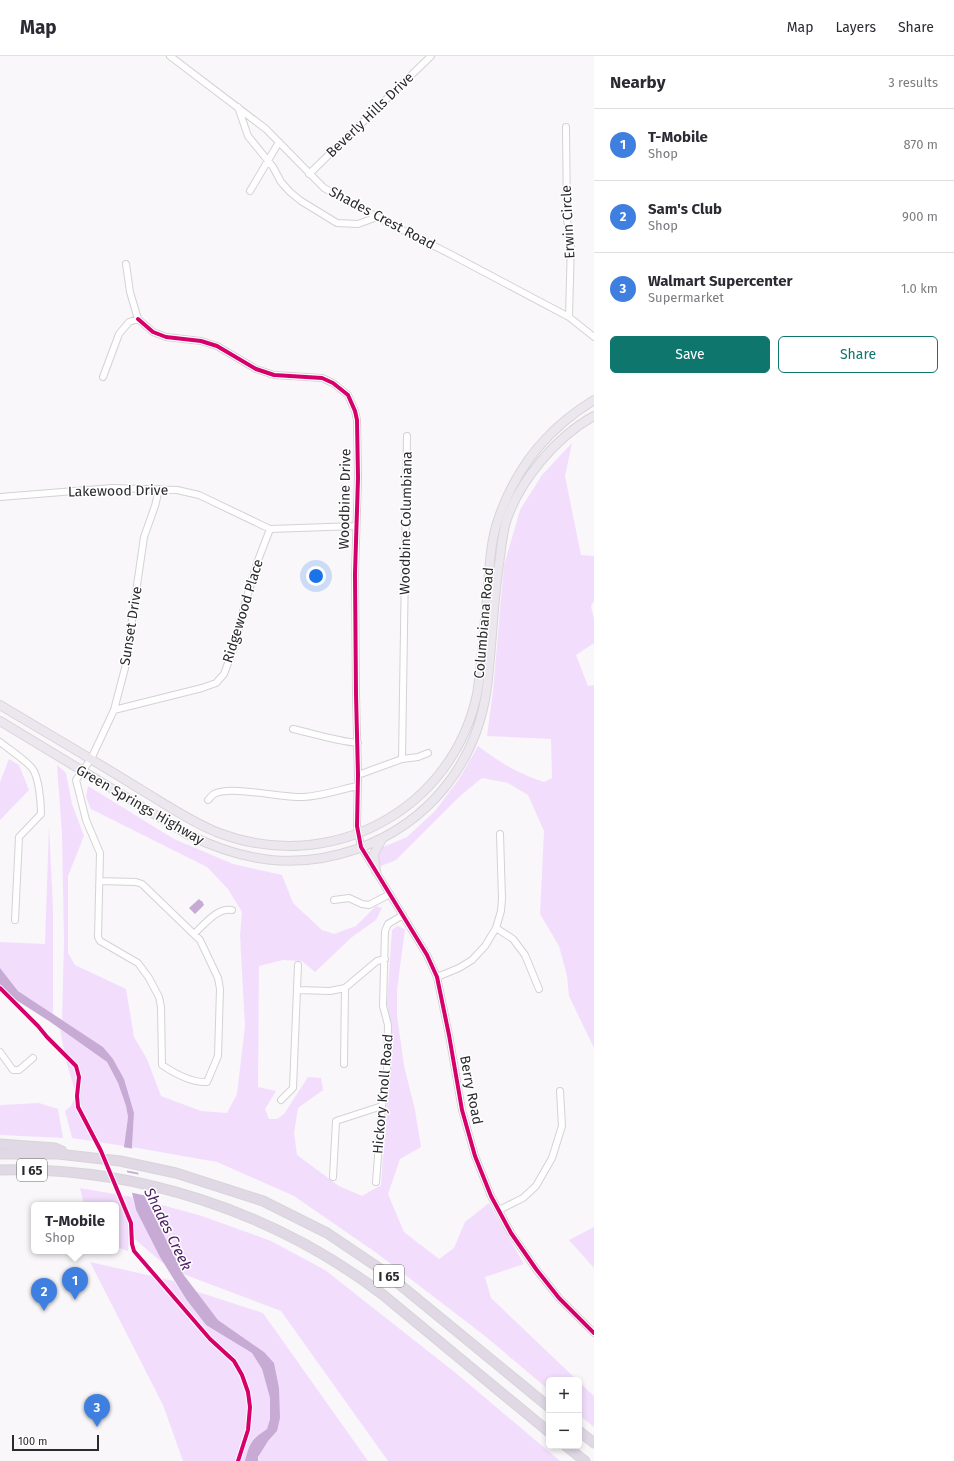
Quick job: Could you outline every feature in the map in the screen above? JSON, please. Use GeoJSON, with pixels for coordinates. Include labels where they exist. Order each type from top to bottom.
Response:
{"type":"FeatureCollection","features":[{"type":"Feature","properties":{"kind":"highway"},"geometry":{"type":"LineString","coordinates":[[0,1144],[57,1151]]}},
{"type":"Feature","properties":{"kind":"highway","name":"I 65"},"geometry":{"type":"LineString","coordinates":[[0,1154],[57,1151],[72,1156],[104,1159],[144,1166],[207,1182],[263,1201],[327,1233],[382,1270],[546,1405]]}},
{"type":"Feature","properties":{"kind":"highway","name":"I 65"},"geometry":{"type":"LineString","coordinates":[[0,1170],[40,1170],[64,1172],[138,1182],[212,1203],[237,1212],[288,1235],[323,1254],[368,1283],[404,1311],[546,1429]]}},
{"type":"Feature","properties":{"kind":"highway"},"geometry":{"type":"LineString","coordinates":[[582,1434],[594,1444]]}},
{"type":"Feature","properties":{"kind":"highway"},"geometry":{"type":"LineString","coordinates":[[570,1449],[585,1461]]}},
{"type":"Feature","properties":{"kind":"main road","name":"Columbiana Road"},"geometry":{"type":"LineString","coordinates":[[361,847],[382,839],[405,825],[425,809],[441,792],[464,758],[476,732],[482,710],[491,549],[497,522],[510,487],[535,450],[560,424],[594,400]]}},
{"type":"Feature","properties":{"kind":"main road","name":"Columbiana Road"},"geometry":{"type":"LineString","coordinates":[[358,834],[380,824],[400,811],[424,790],[441,771],[454,751],[464,732],[483,684],[506,522],[517,498],[540,461],[571,431],[594,416]]}},
{"type":"Feature","properties":{"kind":"main road","name":"Green Springs Highway"},"geometry":{"type":"LineString","coordinates":[[0,705],[176,811],[219,833],[260,844],[287,847],[306,846],[358,834]]}},
{"type":"Feature","properties":{"kind":"main road","name":"Green Springs Highway"},"geometry":{"type":"LineString","coordinates":[[0,721],[82,772],[187,834],[212,846],[237,855],[271,861],[309,860],[341,854],[361,847]]}},
{"type":"Feature","properties":{"kind":"main road"},"geometry":{"type":"LineString","coordinates":[[376,871],[374,854],[382,839]]}},
{"type":"Feature","properties":{"kind":"street","name":"Shades Crest Road"},"geometry":{"type":"LineString","coordinates":[[170,56],[266,129],[324,188],[377,217],[458,257],[569,317],[594,337]]}},
{"type":"Feature","properties":{"kind":"street","name":"Beverly Hills Drive"},"geometry":{"type":"LineString","coordinates":[[309,174],[431,56]]}},
{"type":"Feature","properties":{"kind":"street"},"geometry":{"type":"LineString","coordinates":[[238,107],[248,136],[268,160],[281,182],[301,201],[337,223],[358,224],[377,217]]}},
{"type":"Feature","properties":{"kind":"street","name":"Erwin Circle"},"geometry":{"type":"LineString","coordinates":[[566,127],[567,220],[571,241],[569,317]]}},
{"type":"Feature","properties":{"kind":"street"},"geometry":{"type":"LineString","coordinates":[[250,190],[279,142]]}},
{"type":"Feature","properties":{"kind":"street"},"geometry":{"type":"LineString","coordinates":[[103,377],[119,334],[129,322],[138,319],[130,292],[126,264]]}},
{"type":"Feature","properties":{"kind":"street","name":"Woodbine Drive"},"geometry":{"type":"LineString","coordinates":[[138,319],[153,332],[166,338],[200,341],[217,346],[256,369],[274,375],[322,378],[333,383],[348,395],[355,411],[357,420],[358,478],[356,526],[358,834]]}},
{"type":"Feature","properties":{"kind":"street","name":"Woodbine Columbiana"},"geometry":{"type":"LineString","coordinates":[[402,759],[406,436]]}},
{"type":"Feature","properties":{"kind":"street","name":"Lakewood Drive"},"geometry":{"type":"LineString","coordinates":[[0,497],[112,488],[177,490],[199,495],[270,529],[356,526]]}},
{"type":"Feature","properties":{"kind":"street","name":"Sunset Drive"},"geometry":{"type":"LineString","coordinates":[[82,772],[91,759],[114,710],[125,668],[144,537],[155,506],[159,489]]}},
{"type":"Feature","properties":{"kind":"street","name":"Ridgewood Place"},"geometry":{"type":"LineString","coordinates":[[114,710],[202,688],[216,682],[224,674],[235,644],[257,563],[270,529]]}},
{"type":"Feature","properties":{"kind":"street"},"geometry":{"type":"LineString","coordinates":[[293,729],[317,734],[337,741],[358,744]]}},
{"type":"Feature","properties":{"kind":"street"},"geometry":{"type":"LineString","coordinates":[[0,742],[31,767],[36,774],[41,806],[41,814],[19,837],[15,920]]}},
{"type":"Feature","properties":{"kind":"street"},"geometry":{"type":"LineString","coordinates":[[358,775],[402,759],[418,757],[428,753]]}},
{"type":"Feature","properties":{"kind":"street"},"geometry":{"type":"LineString","coordinates":[[82,772],[76,780],[86,820],[100,853],[98,937],[100,941],[138,963],[149,978],[159,997],[161,1007],[162,1065],[170,1071],[200,1082],[207,1082],[218,1056],[220,989],[218,978],[200,940],[142,884],[136,882],[100,881]]}},
{"type":"Feature","properties":{"kind":"street"},"geometry":{"type":"LineString","coordinates":[[208,800],[213,794],[222,792],[241,791],[289,797],[305,796],[357,786]]}},
{"type":"Feature","properties":{"kind":"street","name":"Berry Road"},"geometry":{"type":"LineString","coordinates":[[358,834],[361,847],[427,955],[437,977],[446,1016],[466,1126],[482,1174],[499,1210],[517,1242],[543,1279],[559,1298],[594,1333]]}},
{"type":"Feature","properties":{"kind":"street"},"geometry":{"type":"LineString","coordinates":[[437,977],[459,968],[472,960],[485,946],[496,928],[501,911],[502,899],[500,834]]}},
{"type":"Feature","properties":{"kind":"street"},"geometry":{"type":"LineString","coordinates":[[334,900],[349,898],[362,904],[370,905],[390,894]]}},
{"type":"Feature","properties":{"kind":"street"},"geometry":{"type":"LineString","coordinates":[[194,934],[219,912],[232,910]]}},
{"type":"Feature","properties":{"kind":"street","name":"Hickory Knoll Road"},"geometry":{"type":"LineString","coordinates":[[376,1182],[382,1106],[387,1071],[388,1025],[383,1006],[386,928],[391,922],[403,915]]}},
{"type":"Feature","properties":{"kind":"street"},"geometry":{"type":"LineString","coordinates":[[496,928],[513,939],[526,955],[539,989]]}},
{"type":"Feature","properties":{"kind":"street"},"geometry":{"type":"LineString","coordinates":[[297,990],[330,991],[345,988],[377,961],[385,959]]}},
{"type":"Feature","properties":{"kind":"street"},"geometry":{"type":"LineString","coordinates":[[281,1100],[293,1088],[298,965]]}},
{"type":"Feature","properties":{"kind":"street"},"geometry":{"type":"LineString","coordinates":[[344,1064],[345,988]]}},
{"type":"Feature","properties":{"kind":"street"},"geometry":{"type":"LineString","coordinates":[[0,1052],[13,1070],[19,1070],[34,1058]]}},
{"type":"Feature","properties":{"kind":"street"},"geometry":{"type":"LineString","coordinates":[[499,1210],[519,1200],[536,1186],[552,1158],[562,1126],[560,1091]]}},
{"type":"Feature","properties":{"kind":"street"},"geometry":{"type":"LineString","coordinates":[[333,1177],[336,1121],[382,1106]]}},
{"type":"Feature","properties":{"kind":"shaded area"},"geometry":{"type":"Polygon","coordinates":[[[572,443],[565,476],[581,555],[594,556],[594,601],[591,606],[594,619],[594,643],[576,655],[588,686],[594,685],[594,1048],[569,996],[567,976],[559,946],[540,914],[544,831],[528,795],[508,783],[482,778],[460,796],[396,860],[381,866],[378,860],[381,848],[407,837],[435,811],[459,779],[478,746],[525,775],[544,782],[552,778],[551,739],[487,736],[493,691],[504,565],[520,510],[542,475],[572,443]]]}},
{"type":"Feature","properties":{"kind":"shaded area"},"geometry":{"type":"Polygon","coordinates":[[[9,759],[19,765],[29,790],[0,820],[0,782],[9,759]]]}},
{"type":"Feature","properties":{"kind":"shaded area"},"geometry":{"type":"Polygon","coordinates":[[[57,765],[66,773],[72,804],[84,836],[68,876],[68,953],[75,965],[126,989],[134,1037],[147,1059],[161,1096],[201,1111],[227,1113],[237,1094],[245,1026],[240,935],[242,912],[228,889],[207,867],[91,809],[86,797],[88,786],[174,839],[233,864],[282,875],[293,903],[322,930],[334,934],[356,926],[376,906],[382,908],[376,920],[352,937],[315,972],[302,961],[283,960],[259,966],[258,1087],[276,1091],[265,1109],[269,1119],[277,1119],[284,1114],[308,1077],[321,1078],[323,1090],[298,1108],[294,1133],[297,1155],[339,1186],[362,1196],[381,1185],[391,1039],[387,1003],[392,930],[397,926],[405,929],[397,990],[397,1015],[404,1066],[415,1110],[421,1147],[400,1159],[388,1194],[404,1232],[439,1259],[454,1248],[465,1222],[489,1203],[524,1264],[485,1277],[491,1298],[574,1377],[546,1377],[546,1387],[485,1336],[378,1254],[294,1196],[217,1162],[132,1147],[134,1113],[103,1047],[62,1020],[64,941],[62,834],[57,765]]]}},
{"type":"Feature","properties":{"kind":"shaded area"},"geometry":{"type":"Polygon","coordinates":[[[49,825],[53,909],[53,1014],[18,991],[0,968],[0,942],[45,944],[49,825]]]}},
{"type":"Feature","properties":{"kind":"shaded area"},"geometry":{"type":"Polygon","coordinates":[[[199,899],[204,905],[195,914],[189,908],[199,899]]]}},
{"type":"Feature","properties":{"kind":"shaded area"},"geometry":{"type":"Polygon","coordinates":[[[0,968],[18,991],[103,1047],[113,1059],[124,1079],[134,1113],[132,1147],[143,1193],[183,1274],[218,1320],[264,1352],[274,1363],[279,1388],[280,1418],[277,1431],[268,1441],[258,1457],[258,1461],[245,1461],[252,1442],[267,1429],[270,1419],[270,1398],[262,1369],[252,1353],[206,1325],[186,1299],[160,1257],[136,1210],[123,1154],[128,1117],[118,1083],[107,1062],[49,1021],[13,998],[0,986],[0,968]]]}},
{"type":"Feature","properties":{"kind":"shaded area"},"geometry":{"type":"Polygon","coordinates":[[[60,1029],[107,1062],[118,1083],[126,1106],[128,1117],[124,1146],[72,1138],[65,1111],[71,1106],[76,1094],[66,1061],[60,1029]]]}},
{"type":"Feature","properties":{"kind":"shaded area"},"geometry":{"type":"Polygon","coordinates":[[[39,1103],[58,1109],[63,1138],[0,1135],[0,1105],[39,1103]]]}},
{"type":"Feature","properties":{"kind":"shaded area"},"geometry":{"type":"Polygon","coordinates":[[[80,1188],[132,1197],[136,1210],[165,1265],[129,1234],[128,1251],[119,1248],[119,1202],[83,1202],[80,1188]]]}},
{"type":"Feature","properties":{"kind":"shaded area"},"geometry":{"type":"Polygon","coordinates":[[[147,1201],[202,1216],[271,1241],[325,1270],[457,1374],[560,1461],[388,1461],[281,1311],[183,1274],[147,1201]]]}},
{"type":"Feature","properties":{"kind":"shaded area"},"geometry":{"type":"Polygon","coordinates":[[[594,1227],[594,1268],[569,1240],[594,1227]]]}},
{"type":"Feature","properties":{"kind":"shaded area"},"geometry":{"type":"Polygon","coordinates":[[[90,1262],[174,1281],[206,1325],[252,1353],[262,1369],[270,1398],[270,1419],[267,1429],[252,1442],[245,1461],[183,1461],[163,1405],[90,1262]]]}},
{"type":"Feature","properties":{"kind":"shaded area"},"geometry":{"type":"Polygon","coordinates":[[[195,1291],[263,1313],[368,1461],[258,1461],[262,1449],[277,1431],[264,1352],[218,1320],[195,1291]]]}},
{"type":"Feature","properties":{"kind":"shaded area"},"geometry":{"type":"Polygon","coordinates":[[[582,1385],[594,1396],[594,1427],[582,1417],[582,1385]]]}},
{"type":"Feature","properties":{"kind":"pier"},"geometry":{"type":"Polygon","coordinates":[[[122,1147],[135,1149],[140,1173],[124,1170],[121,1154],[122,1147]]]}},
{"type":"Feature","properties":{"kind":"pier"},"geometry":{"type":"Polygon","coordinates":[[[125,1172],[141,1175],[147,1196],[129,1192],[125,1172]]]}},
{"type":"Feature","properties":{"kind":"cycle path"},"geometry":{"type":"LineString","coordinates":[[138,319],[153,332],[166,337],[201,341],[217,346],[256,369],[274,375],[322,378],[333,383],[348,395],[357,420],[358,478],[355,574],[358,775],[357,826],[361,847],[427,955],[437,977],[462,1110],[475,1156],[491,1196],[511,1233],[536,1269],[559,1298],[594,1333]]}},
{"type":"Feature","properties":{"kind":"cycle path"},"geometry":{"type":"LineString","coordinates":[[0,988],[76,1066],[79,1077],[77,1096],[78,1107],[101,1151],[131,1223],[132,1244],[134,1251],[210,1339],[234,1361],[242,1375],[248,1392],[250,1407],[248,1430],[238,1461]]}},
{"type":"Feature","properties":{"kind":"place","name":"T-Mobile"},"geometry":{"type":"Point","coordinates":[75,1300]}},
{"type":"Feature","properties":{"kind":"place","name":"Sam's Club"},"geometry":{"type":"Point","coordinates":[44,1311]}},
{"type":"Feature","properties":{"kind":"place","name":"Walmart Supercenter"},"geometry":{"type":"Point","coordinates":[97,1427]}},
{"type":"Feature","properties":{"kind":"water label","name":"Shades Creek"},"geometry":{"type":"Point","coordinates":[168,1229]}}]}
